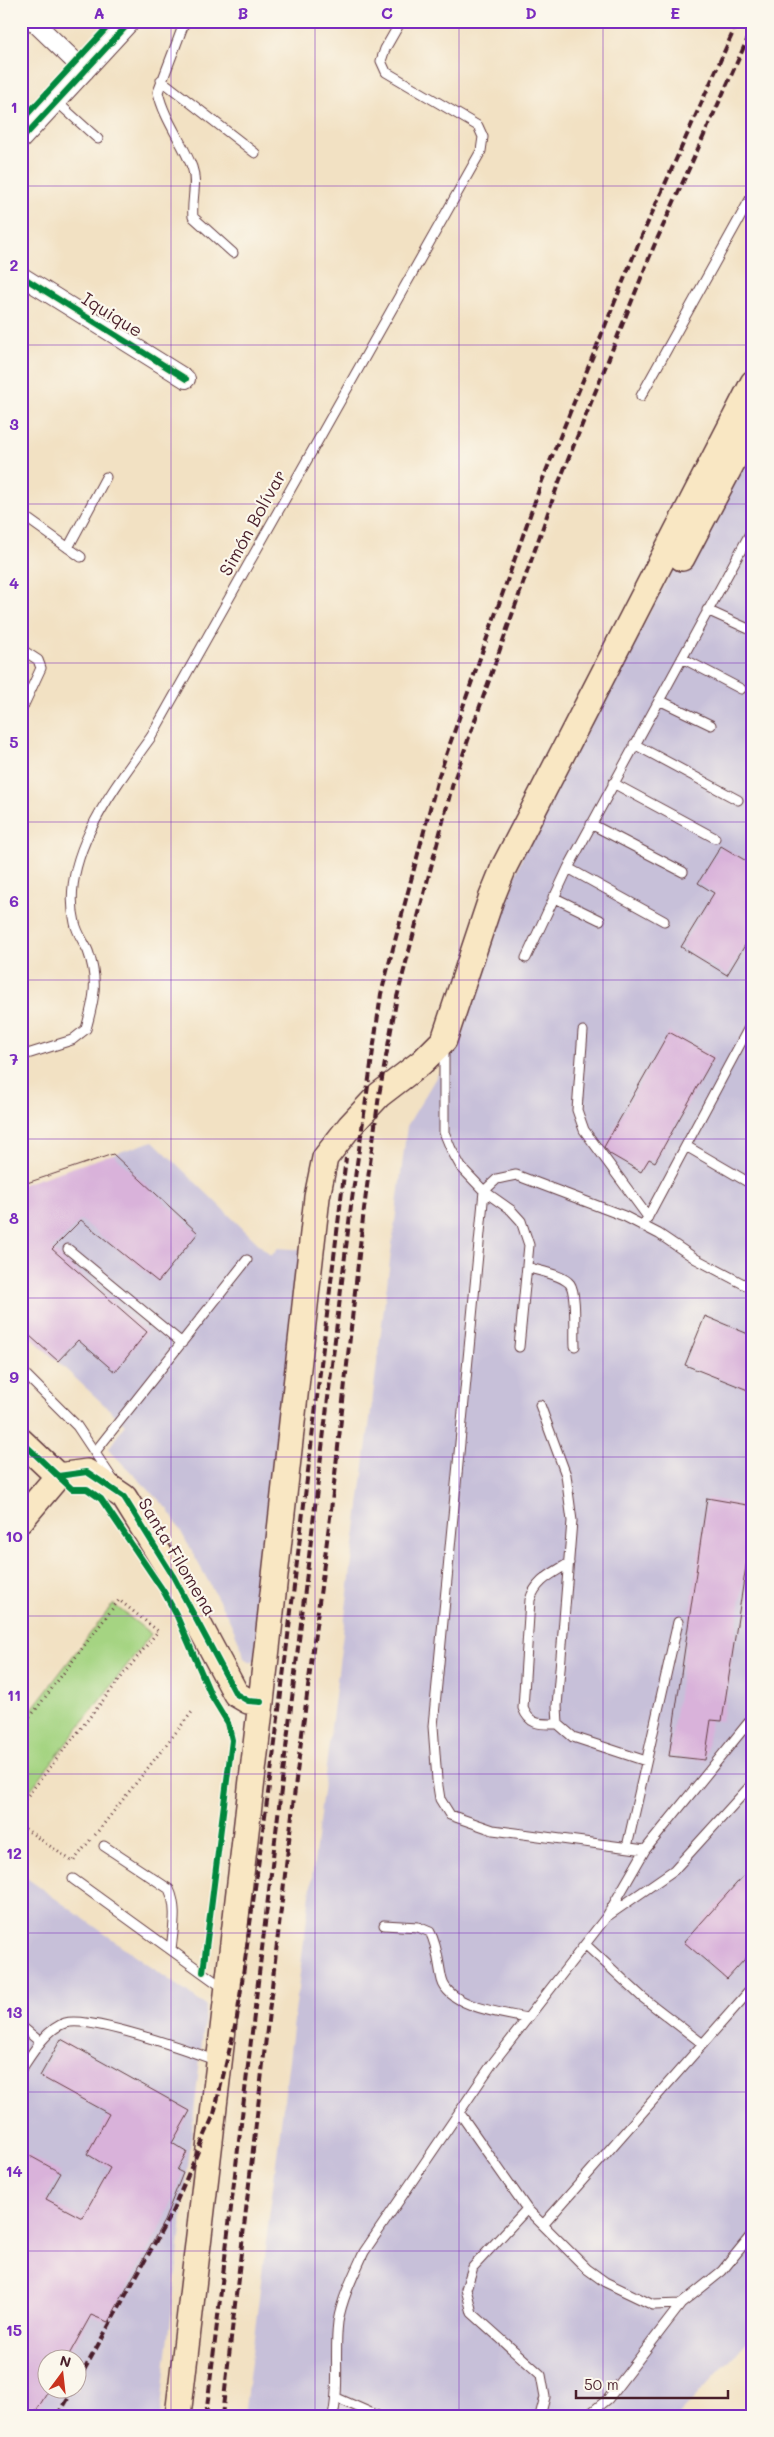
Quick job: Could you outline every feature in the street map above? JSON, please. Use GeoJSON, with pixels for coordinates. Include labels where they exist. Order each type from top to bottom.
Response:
{"type":"FeatureCollection","features":[{"type":"Feature","properties":{"kind":"main road"},"geometry":{"type":"LineString","coordinates":[[178,2416],[261,1702],[316,1197],[325,1158],[379,1095],[422,1062],[444,1040],[504,867],[593,694],[746,428],[751,389]]}},
{"type":"Feature","properties":{"kind":"main road"},"geometry":{"type":"LineString","coordinates":[[21,1441],[58,1476],[21,1520]]}},
{"type":"Feature","properties":{"kind":"main road","name":"Santa Filomena"},"geometry":{"type":"LineString","coordinates":[[58,1476],[87,1472],[124,1497],[173,1576],[236,1694],[248,1701],[261,1702]]}},
{"type":"Feature","properties":{"kind":"street"},"geometry":{"type":"LineString","coordinates":[[33,21],[85,71]]}},
{"type":"Feature","properties":{"kind":"street"},"geometry":{"type":"LineString","coordinates":[[21,140],[131,21]]}},
{"type":"Feature","properties":{"kind":"street","name":"Iquique"},"geometry":{"type":"LineString","coordinates":[[21,276],[186,379]]}},
{"type":"Feature","properties":{"kind":"lane"},"geometry":{"type":"LineString","coordinates":[[185,21],[161,80],[158,92],[160,104],[192,167],[195,180],[193,217],[233,253]]}},
{"type":"Feature","properties":{"kind":"lane","name":"Simón Bolívar"},"geometry":{"type":"LineString","coordinates":[[21,1056],[72,1040],[86,1029],[95,990],[95,969],[75,924],[73,902],[75,874],[99,812],[151,737],[481,151],[484,137],[478,126],[386,72],[381,61],[385,49],[401,21]]}},
{"type":"Feature","properties":{"kind":"lane"},"geometry":{"type":"LineString","coordinates":[[161,80],[255,153]]}},
{"type":"Feature","properties":{"kind":"lane"},"geometry":{"type":"LineString","coordinates":[[57,102],[98,139]]}},
{"type":"Feature","properties":{"kind":"lane"},"geometry":{"type":"LineString","coordinates":[[641,396],[753,194]]}},
{"type":"Feature","properties":{"kind":"lane"},"geometry":{"type":"LineString","coordinates":[[68,548],[106,477]]}},
{"type":"Feature","properties":{"kind":"lane"},"geometry":{"type":"LineString","coordinates":[[21,514],[81,557]]}},
{"type":"Feature","properties":{"kind":"lane"},"geometry":{"type":"LineString","coordinates":[[526,958],[568,868],[753,528]]}},
{"type":"Feature","properties":{"kind":"lane"},"geometry":{"type":"LineString","coordinates":[[708,610],[753,631]]}},
{"type":"Feature","properties":{"kind":"lane"},"geometry":{"type":"LineString","coordinates":[[21,649],[38,660],[41,668],[21,711]]}},
{"type":"Feature","properties":{"kind":"lane"},"geometry":{"type":"LineString","coordinates":[[682,658],[742,689]]}},
{"type":"Feature","properties":{"kind":"lane"},"geometry":{"type":"LineString","coordinates":[[659,700],[711,725]]}},
{"type":"Feature","properties":{"kind":"lane"},"geometry":{"type":"LineString","coordinates":[[634,744],[738,800]]}},
{"type":"Feature","properties":{"kind":"lane"},"geometry":{"type":"LineString","coordinates":[[614,783],[715,838]]}},
{"type":"Feature","properties":{"kind":"lane"},"geometry":{"type":"LineString","coordinates":[[592,824],[683,872]]}},
{"type":"Feature","properties":{"kind":"lane"},"geometry":{"type":"LineString","coordinates":[[568,868],[664,921]]}},
{"type":"Feature","properties":{"kind":"lane"},"geometry":{"type":"LineString","coordinates":[[553,897],[600,920]]}},
{"type":"Feature","properties":{"kind":"lane"},"geometry":{"type":"LineString","coordinates":[[643,1226],[753,1020]]}},
{"type":"Feature","properties":{"kind":"lane"},"geometry":{"type":"LineString","coordinates":[[583,1031],[577,1110],[578,1120],[648,1217]]}},
{"type":"Feature","properties":{"kind":"lane"},"geometry":{"type":"LineString","coordinates":[[444,1040],[444,1132],[461,1167],[484,1190],[511,1210],[521,1221],[529,1245],[519,1347]]}},
{"type":"Feature","properties":{"kind":"lane"},"geometry":{"type":"LineString","coordinates":[[686,1146],[753,1185]]}},
{"type":"Feature","properties":{"kind":"lane"},"geometry":{"type":"LineString","coordinates":[[645,1850],[493,1830],[450,1815],[440,1799],[436,1780],[432,1726],[484,1190],[497,1178],[516,1175],[624,1216],[696,1259],[753,1289]]}},
{"type":"Feature","properties":{"kind":"lane"},"geometry":{"type":"LineString","coordinates":[[68,1248],[182,1343]]}},
{"type":"Feature","properties":{"kind":"lane"},"geometry":{"type":"LineString","coordinates":[[95,1452],[247,1260]]}},
{"type":"Feature","properties":{"kind":"lane"},"geometry":{"type":"LineString","coordinates":[[527,1267],[561,1278],[570,1284],[573,1294],[575,1346]]}},
{"type":"Feature","properties":{"kind":"lane"},"geometry":{"type":"LineString","coordinates":[[21,1370],[77,1426],[124,1497]]}},
{"type":"Feature","properties":{"kind":"lane"},"geometry":{"type":"LineString","coordinates":[[540,1405],[566,1476],[572,1521],[557,1706],[558,1724]]}},
{"type":"Feature","properties":{"kind":"lane"},"geometry":{"type":"LineString","coordinates":[[569,1563],[538,1583],[530,1600],[523,1708],[527,1718],[534,1723],[558,1724],[573,1736],[646,1762]]}},
{"type":"Feature","properties":{"kind":"lane"},"geometry":{"type":"LineString","coordinates":[[627,1848],[678,1622]]}},
{"type":"Feature","properties":{"kind":"lane"},"geometry":{"type":"LineString","coordinates":[[333,2416],[337,2398],[335,2359],[338,2321],[352,2278],[364,2252],[459,2112],[526,2018],[550,1986],[586,1945],[607,1916],[645,1850],[753,1717]]}},
{"type":"Feature","properties":{"kind":"lane"},"geometry":{"type":"LineString","coordinates":[[607,1916],[674,1870],[753,1783]]}},
{"type":"Feature","properties":{"kind":"lane"},"geometry":{"type":"LineString","coordinates":[[104,1846],[169,1889],[174,1899],[175,1910],[171,1950]]}},
{"type":"Feature","properties":{"kind":"lane"},"geometry":{"type":"LineString","coordinates":[[73,1879],[228,1991]]}},
{"type":"Feature","properties":{"kind":"lane"},"geometry":{"type":"LineString","coordinates":[[384,1925],[418,1928],[430,1932],[435,1941],[443,1983],[451,1994],[467,2004],[526,2018]]}},
{"type":"Feature","properties":{"kind":"lane"},"geometry":{"type":"LineString","coordinates":[[586,1945],[642,1996],[703,2044]]}},
{"type":"Feature","properties":{"kind":"lane"},"geometry":{"type":"LineString","coordinates":[[543,2225],[753,1987]]}},
{"type":"Feature","properties":{"kind":"lane"},"geometry":{"type":"LineString","coordinates":[[21,2070],[39,2041],[65,2023],[94,2023],[220,2061]]}},
{"type":"Feature","properties":{"kind":"lane"},"geometry":{"type":"LineString","coordinates":[[21,2026],[39,2041]]}},
{"type":"Feature","properties":{"kind":"lane"},"geometry":{"type":"LineString","coordinates":[[459,2112],[527,2209],[587,2269],[605,2282],[653,2305],[681,2304]]}},
{"type":"Feature","properties":{"kind":"lane"},"geometry":{"type":"LineString","coordinates":[[527,2209],[473,2267],[466,2289],[472,2313],[541,2375],[544,2397],[540,2416]]}},
{"type":"Feature","properties":{"kind":"lane"},"geometry":{"type":"LineString","coordinates":[[587,2416],[608,2399],[681,2304],[722,2271],[753,2233]]}},
{"type":"Feature","properties":{"kind":"lane"},"geometry":{"type":"LineString","coordinates":[[337,2398],[378,2416]]}},
{"type":"Feature","properties":{"kind":"path"},"geometry":{"type":"LineString","coordinates":[[21,1729],[119,1600],[158,1631],[21,1804]]}},
{"type":"Feature","properties":{"kind":"path"},"geometry":{"type":"LineString","coordinates":[[21,1826],[73,1862],[192,1712]]}},
{"type":"Feature","properties":{"kind":"shaded area"},"geometry":{"type":"Polygon","coordinates":[[[753,418],[753,2335],[678,2416],[244,2416],[407,1126],[460,1037],[527,843],[753,418]]]}},
{"type":"Feature","properties":{"kind":"shaded area"},"geometry":{"type":"Polygon","coordinates":[[[153,1141],[271,1256],[278,1248],[304,1250],[256,1660],[250,1662],[244,1658],[229,1619],[169,1510],[111,1452],[109,1448],[125,1424],[21,1328],[21,1185],[153,1141]]]}},
{"type":"Feature","properties":{"kind":"shaded area"},"geometry":{"type":"Polygon","coordinates":[[[21,1874],[206,2006],[160,2416],[21,2416],[21,1874]]]}},
{"type":"Feature","properties":{"kind":"green space"},"geometry":{"type":"Polygon","coordinates":[[[113,1604],[151,1634],[21,1802],[21,1723],[113,1604]]]}},
{"type":"Feature","properties":{"kind":"building"},"geometry":{"type":"Polygon","coordinates":[[[721,846],[753,865],[753,932],[727,975],[681,947],[714,893],[698,883],[721,846]]]}},
{"type":"Feature","properties":{"kind":"building"},"geometry":{"type":"Polygon","coordinates":[[[669,1032],[714,1057],[655,1162],[649,1159],[641,1172],[610,1154],[604,1147],[669,1032]]]}},
{"type":"Feature","properties":{"kind":"building"},"geometry":{"type":"Polygon","coordinates":[[[113,1154],[198,1233],[158,1282],[81,1220],[52,1249],[147,1332],[115,1372],[78,1340],[58,1361],[21,1328],[21,1185],[113,1154]]]}},
{"type":"Feature","properties":{"kind":"building"},"geometry":{"type":"Polygon","coordinates":[[[705,1316],[753,1336],[753,1392],[685,1365],[705,1316]]]}},
{"type":"Feature","properties":{"kind":"building"},"geometry":{"type":"Polygon","coordinates":[[[707,1498],[753,1506],[753,1521],[722,1721],[711,1720],[705,1760],[669,1756],[707,1498]]]}},
{"type":"Feature","properties":{"kind":"building"},"geometry":{"type":"Polygon","coordinates":[[[753,1865],[753,1950],[727,1979],[684,1942],[753,1865]]]}},
{"type":"Feature","properties":{"kind":"building"},"geometry":{"type":"Polygon","coordinates":[[[61,2039],[190,2111],[172,2143],[187,2152],[177,2170],[183,2173],[164,2221],[108,2322],[91,2315],[72,2350],[38,2350],[38,2400],[43,2400],[33,2416],[21,2409],[21,2151],[61,2173],[46,2199],[82,2218],[110,2168],[87,2154],[109,2114],[40,2076],[61,2039]]]}},
{"type":"Feature","properties":{"kind":"railway"},"geometry":{"type":"LineString","coordinates":[[206,2416],[351,1206],[381,994],[438,778],[542,481],[640,240],[738,21]]}},
{"type":"Feature","properties":{"kind":"railway"},"geometry":{"type":"LineString","coordinates":[[222,2416],[296,1780],[332,1502],[364,1209],[379,1095],[397,997],[453,783],[557,487],[654,246],[753,27]]}},
{"type":"Feature","properties":{"kind":"railway"},"geometry":{"type":"LineString","coordinates":[[88,2363],[172,2212],[214,2114],[237,2018],[275,1743],[346,1158]]}},
{"type":"Feature","properties":{"kind":"railway"},"geometry":{"type":"LineString","coordinates":[[58,2416],[67,2400]]}},
{"type":"Feature","properties":{"kind":"cycle path"},"geometry":{"type":"LineString","coordinates":[[21,121],[113,21]]}},
{"type":"Feature","properties":{"kind":"cycle path"},"geometry":{"type":"LineString","coordinates":[[21,140],[131,21]]}},
{"type":"Feature","properties":{"kind":"cycle path"},"geometry":{"type":"LineString","coordinates":[[21,276],[186,379]]}},
{"type":"Feature","properties":{"kind":"cycle path"},"geometry":{"type":"LineString","coordinates":[[21,1441],[58,1476],[87,1472],[124,1497],[173,1576],[236,1694],[248,1701],[261,1702]]}},
{"type":"Feature","properties":{"kind":"cycle path"},"geometry":{"type":"LineString","coordinates":[[58,1476],[72,1489],[87,1489],[101,1499],[164,1592],[176,1614],[211,1695],[228,1723],[232,1740],[203,1972]]}}]}
